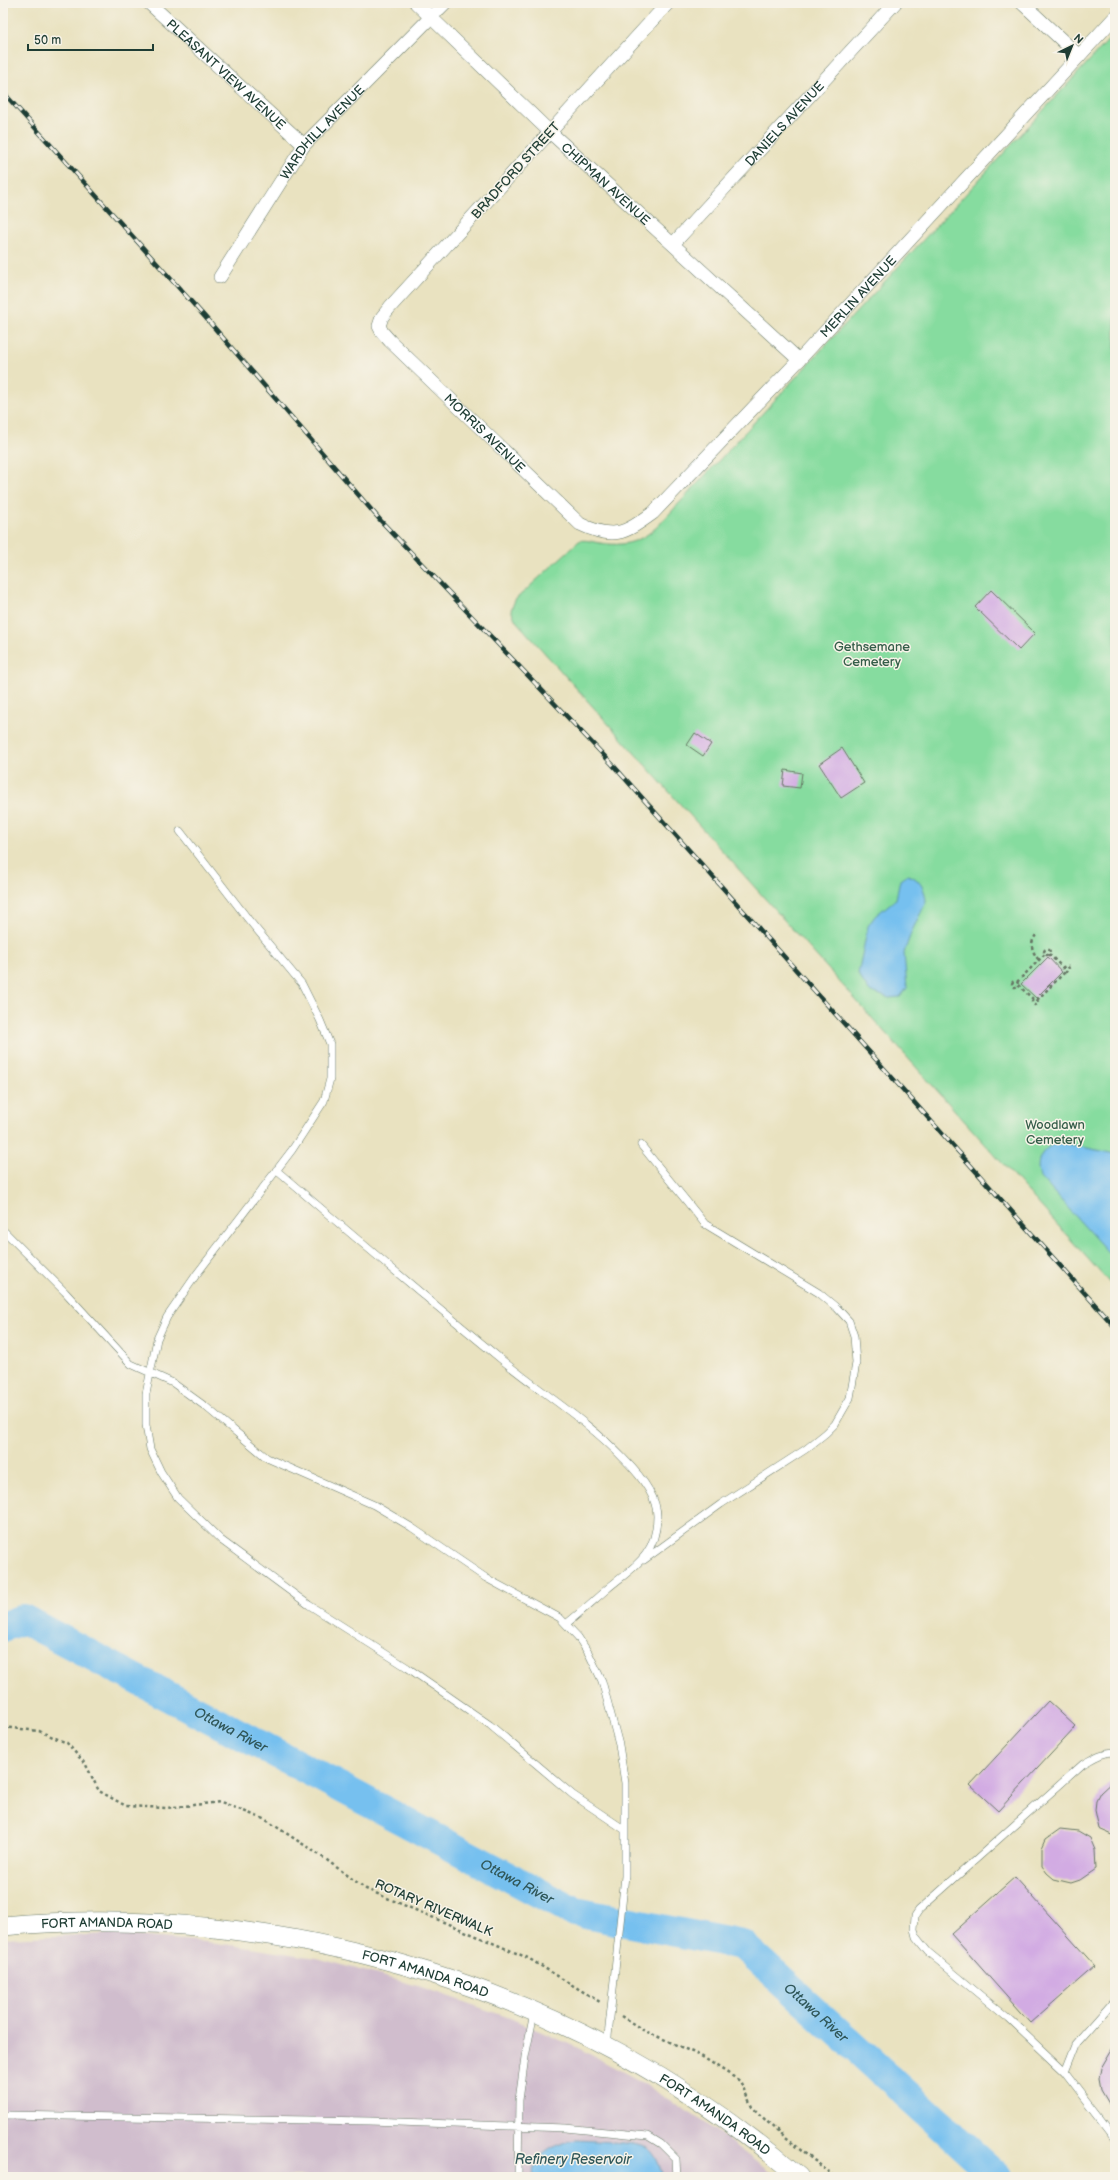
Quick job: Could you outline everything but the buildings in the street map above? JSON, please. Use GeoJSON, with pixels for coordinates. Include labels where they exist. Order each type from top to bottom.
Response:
{"type":"FeatureCollection","features":[{"type":"Feature","properties":{"kind":"street","name":"PLEASANT VIEW AVENUE"},"geometry":{"type":"LineString","coordinates":[[149,3],[304,145]]}},
{"type":"Feature","properties":{"kind":"street","name":"CHIPMAN AVENUE"},"geometry":{"type":"LineString","coordinates":[[416,3],[550,132],[799,360]]}},
{"type":"Feature","properties":{"kind":"street","name":"WARDHILL AVENUE"},"geometry":{"type":"LineString","coordinates":[[220,277],[304,145],[445,3]]}},
{"type":"Feature","properties":{"kind":"street","name":"BRADFORD STREET"},"geometry":{"type":"LineString","coordinates":[[390,341],[379,326],[382,317],[668,3]]}},
{"type":"Feature","properties":{"kind":"street","name":"DANIELS AVENUE"},"geometry":{"type":"LineString","coordinates":[[673,244],[895,3]]}},
{"type":"Feature","properties":{"kind":"street"},"geometry":{"type":"LineString","coordinates":[[1022,3],[1079,56]]}},
{"type":"Feature","properties":{"kind":"street","name":"MERLIN AVENUE"},"geometry":{"type":"LineString","coordinates":[[580,524],[607,534],[625,530],[653,513],[799,360],[1115,17]]}},
{"type":"Feature","properties":{"kind":"street","name":"MORRIS AVENUE"},"geometry":{"type":"LineString","coordinates":[[390,341],[580,524]]}},
{"type":"Feature","properties":{"kind":"street","name":"FORT AMANDA ROAD"},"geometry":{"type":"LineString","coordinates":[[3,1926],[82,1922],[134,1922],[183,1924],[278,1936],[353,1951],[475,1987],[534,2011],[607,2046],[706,2104],[759,2143],[799,2177]]}},
{"type":"Feature","properties":{"kind":"lane"},"geometry":{"type":"LineString","coordinates":[[180,831],[248,919],[302,984],[330,1044],[330,1079],[324,1101],[276,1170],[196,1275],[167,1317],[157,1340],[146,1394],[146,1425],[150,1449],[178,1498],[199,1520],[267,1576],[408,1668],[490,1725],[573,1795],[625,1830]]}},
{"type":"Feature","properties":{"kind":"lane"},"geometry":{"type":"LineString","coordinates":[[566,1624],[640,1562],[721,1504],[806,1449],[826,1434],[838,1420],[850,1398],[856,1363],[854,1336],[849,1321],[837,1308],[819,1293],[705,1224],[641,1145]]}},
{"type":"Feature","properties":{"kind":"lane"},"geometry":{"type":"LineString","coordinates":[[276,1170],[397,1274],[504,1362],[599,1435],[625,1459],[643,1480],[655,1503],[657,1515],[655,1534],[648,1550],[640,1562]]}},
{"type":"Feature","properties":{"kind":"lane"},"geometry":{"type":"LineString","coordinates":[[3,1230],[60,1287],[131,1364],[173,1383],[201,1403],[267,1458],[374,1505],[486,1578],[540,1605],[560,1618],[578,1637],[589,1654],[602,1681],[619,1745],[625,1783],[625,1876],[607,2046]]}},
{"type":"Feature","properties":{"kind":"lane"},"geometry":{"type":"LineString","coordinates":[[1115,1752],[1107,1752],[1096,1756],[1083,1764],[919,1910],[914,1922],[916,1937],[928,1952],[1009,2019],[1065,2072],[1115,2137]]}},
{"type":"Feature","properties":{"kind":"lane"},"geometry":{"type":"LineString","coordinates":[[1065,2072],[1076,2044],[1115,2000]]}},
{"type":"Feature","properties":{"kind":"lane"},"geometry":{"type":"LineString","coordinates":[[518,2177],[520,2093],[534,2011]]}},
{"type":"Feature","properties":{"kind":"lane"},"geometry":{"type":"LineString","coordinates":[[3,2115],[370,2122],[565,2128],[648,2136],[661,2144],[676,2159],[677,2177]]}},
{"type":"Feature","properties":{"kind":"path"},"geometry":{"type":"LineString","coordinates":[[1036,935],[1033,940],[1032,949],[1039,960]]}},
{"type":"Feature","properties":{"kind":"path"},"geometry":{"type":"LineString","coordinates":[[1037,1000],[1033,999],[1018,983],[1039,960],[1047,954],[1063,968],[1065,972]]}},
{"type":"Feature","properties":{"kind":"path"},"geometry":{"type":"LineString","coordinates":[[1033,999],[1032,1003],[1035,1005],[1038,1003],[1037,1000],[1065,972],[1068,971],[1066,966],[1063,968]]}},
{"type":"Feature","properties":{"kind":"path","name":"ROTARY RIVERWALK"},"geometry":{"type":"LineString","coordinates":[[3,1727],[39,1732],[67,1743],[86,1765],[99,1791],[126,1806],[166,1808],[221,1802],[266,1820],[324,1858],[366,1889],[528,1958],[643,2030],[701,2056],[740,2081],[752,2107],[782,2136],[836,2177]]}},
{"type":"Feature","properties":{"kind":"shaded area"},"geometry":{"type":"Polygon","coordinates":[[[113,1934],[216,1943],[317,1958],[418,1986],[510,2018],[578,2048],[638,2080],[704,2122],[776,2177],[3,2177],[3,1938],[113,1934]]]}},
{"type":"Feature","properties":{"kind":"green space","name":"Gethsemane Cemetery"},"geometry":{"type":"Polygon","coordinates":[[[1115,33],[1115,1289],[516,621],[511,610],[515,600],[579,541],[587,540],[597,543],[625,544],[646,536],[659,525],[1115,33]]]}},
{"type":"Feature","properties":{"kind":"water"},"geometry":{"type":"Polygon","coordinates":[[[907,875],[915,878],[921,885],[925,893],[926,902],[911,933],[904,953],[907,988],[900,997],[889,998],[869,991],[858,974],[868,926],[875,916],[896,899],[900,880],[907,875]]]}},
{"type":"Feature","properties":{"kind":"water"},"geometry":{"type":"Polygon","coordinates":[[[1059,1142],[1115,1154],[1115,1260],[1040,1177],[1038,1165],[1041,1155],[1048,1147],[1059,1142]]]}},
{"type":"Feature","properties":{"kind":"water","name":"Refinery Reservoir"},"geometry":{"type":"Polygon","coordinates":[[[576,2140],[633,2144],[647,2148],[653,2153],[663,2177],[534,2177],[533,2169],[540,2157],[554,2147],[576,2140]]]}},
{"type":"Feature","properties":{"kind":"waterway","name":"Ottawa River"},"geometry":{"type":"LineString","coordinates":[[3,1627],[23,1619],[575,1912],[742,1945],[998,2177]]}},
{"type":"Feature","properties":{"kind":"railway"},"geometry":{"type":"LineString","coordinates":[[3,92],[205,317],[381,521],[612,764],[1115,1327]]}},
{"type":"Feature","properties":{"kind":"park label","name":"Woodlawn Cemetery"},"geometry":{"type":"Point","coordinates":[1055,1132]}}]}
